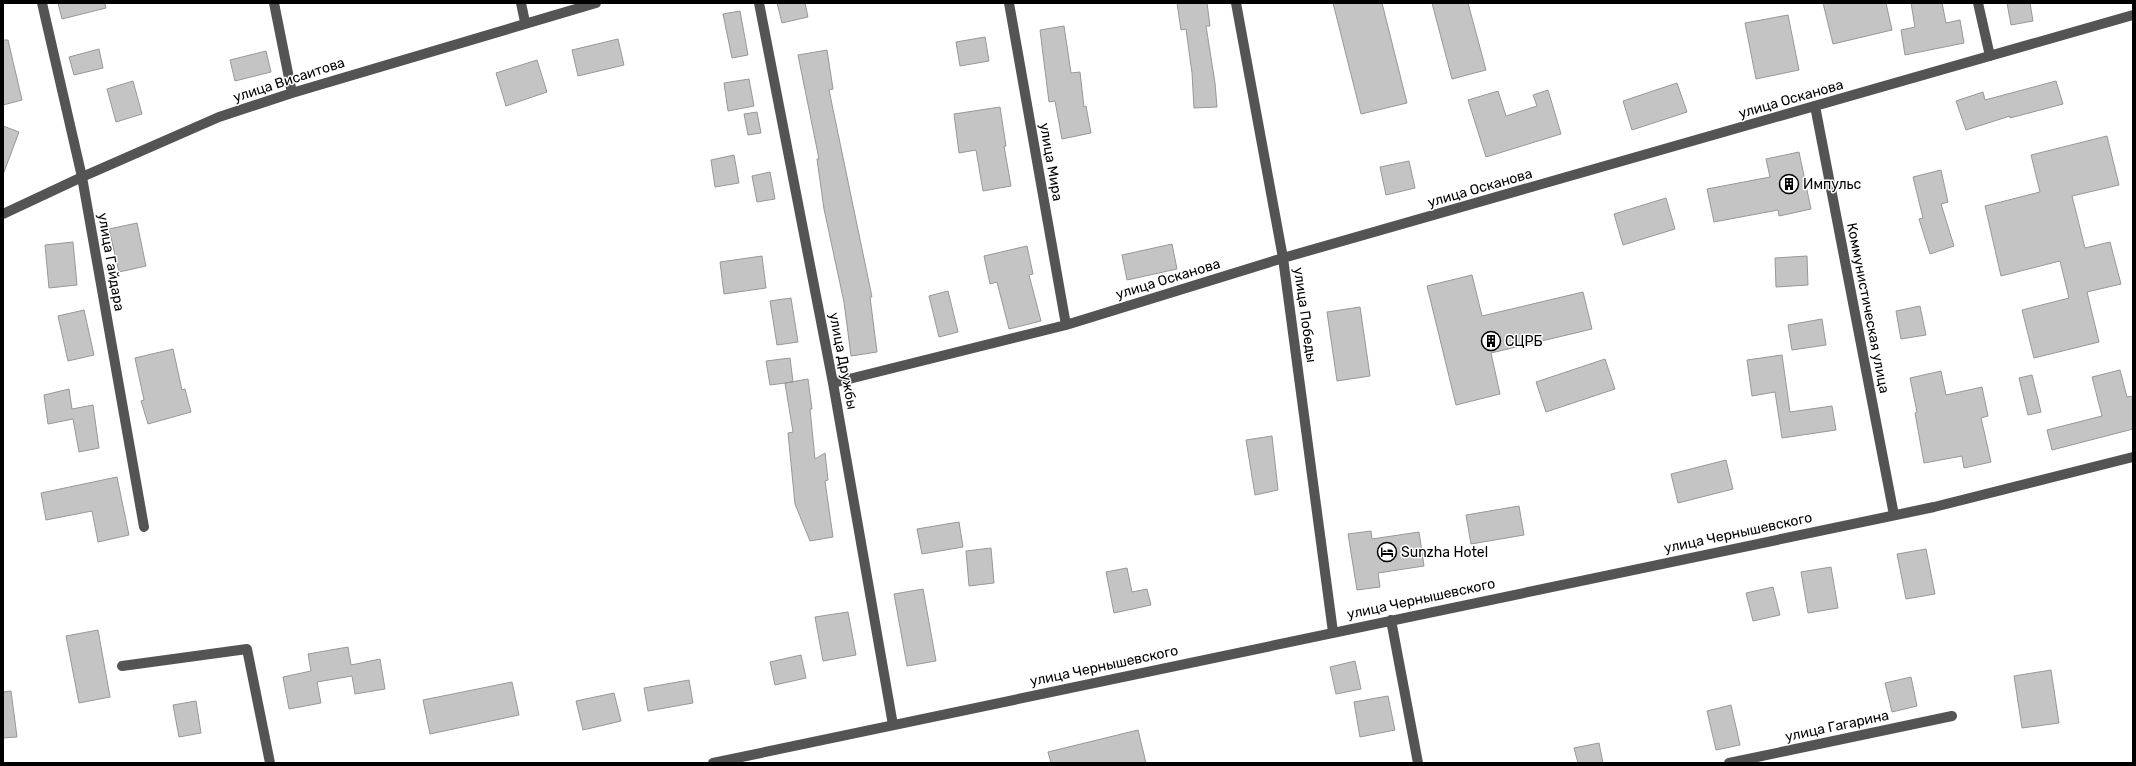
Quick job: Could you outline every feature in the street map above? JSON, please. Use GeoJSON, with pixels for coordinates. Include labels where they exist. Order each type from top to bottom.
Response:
{"type":"FeatureCollection","features":[{"type":"Feature","properties":{"kind":"street","name":"улица Гайдара"},"geometry":{"type":"LineString","coordinates":[[42,3],[82,177],[144,527]]}},
{"type":"Feature","properties":{"kind":"street"},"geometry":{"type":"LineString","coordinates":[[274,3],[292,93]]}},
{"type":"Feature","properties":{"kind":"street"},"geometry":{"type":"LineString","coordinates":[[521,3],[525,22]]}},
{"type":"Feature","properties":{"kind":"street","name":"улица Висаитова"},"geometry":{"type":"LineString","coordinates":[[3,214],[82,177],[219,117],[292,93],[525,22],[596,3]]}},
{"type":"Feature","properties":{"kind":"street","name":"улица Дружбы"},"geometry":{"type":"LineString","coordinates":[[759,3],[833,383],[894,725]]}},
{"type":"Feature","properties":{"kind":"street","name":"улица Мира"},"geometry":{"type":"LineString","coordinates":[[1009,3],[1066,325]]}},
{"type":"Feature","properties":{"kind":"street","name":"улица Победы"},"geometry":{"type":"LineString","coordinates":[[1236,3],[1283,258],[1333,632]]}},
{"type":"Feature","properties":{"kind":"street"},"geometry":{"type":"LineString","coordinates":[[1978,3],[1990,56]]}},
{"type":"Feature","properties":{"kind":"street","name":"улица Осканова"},"geometry":{"type":"LineString","coordinates":[[833,383],[1066,325],[1283,258],[2133,15]]}},
{"type":"Feature","properties":{"kind":"street","name":"Коммунистическая улица"},"geometry":{"type":"LineString","coordinates":[[1815,106],[1894,515]]}},
{"type":"Feature","properties":{"kind":"street","name":"улица Чернышевского"},"geometry":{"type":"LineString","coordinates":[[713,763],[751,759],[894,725],[1894,515],[2133,458]]}},
{"type":"Feature","properties":{"kind":"street"},"geometry":{"type":"LineString","coordinates":[[1391,620],[1418,763]]}},
{"type":"Feature","properties":{"kind":"street"},"geometry":{"type":"LineString","coordinates":[[122,666],[247,649],[270,763]]}},
{"type":"Feature","properties":{"kind":"street","name":"улица Гагарина"},"geometry":{"type":"LineString","coordinates":[[1729,763],[1952,716]]}},
{"type":"Feature","properties":{"kind":"building"},"geometry":{"type":"Polygon","coordinates":[[[58,3],[105,3],[106,8],[62,19],[58,3]]]}},
{"type":"Feature","properties":{"kind":"building"},"geometry":{"type":"Polygon","coordinates":[[[777,3],[805,3],[808,17],[782,23],[777,3]]]}},
{"type":"Feature","properties":{"kind":"building"},"geometry":{"type":"Polygon","coordinates":[[[1177,3],[1207,3],[1210,26],[1206,26],[1215,83],[1217,107],[1194,108],[1192,73],[1186,29],[1181,30],[1177,3]]]}},
{"type":"Feature","properties":{"kind":"building"},"geometry":{"type":"Polygon","coordinates":[[[1333,3],[1382,3],[1407,103],[1361,114],[1333,3]]]}},
{"type":"Feature","properties":{"kind":"building"},"geometry":{"type":"Polygon","coordinates":[[[1432,3],[1468,3],[1486,70],[1452,79],[1432,3]]]}},
{"type":"Feature","properties":{"kind":"building"},"geometry":{"type":"Polygon","coordinates":[[[1823,3],[1886,3],[1892,30],[1833,44],[1823,3]]]}},
{"type":"Feature","properties":{"kind":"building"},"geometry":{"type":"Polygon","coordinates":[[[1911,3],[1942,3],[1946,23],[1960,20],[1964,43],[1905,55],[1901,30],[1915,27],[1911,3]]]}},
{"type":"Feature","properties":{"kind":"building"},"geometry":{"type":"Polygon","coordinates":[[[2007,3],[2030,3],[2033,21],[2011,25],[2007,3]]]}},
{"type":"Feature","properties":{"kind":"building"},"geometry":{"type":"Polygon","coordinates":[[[740,11],[748,55],[732,58],[723,14],[740,11]]]}},
{"type":"Feature","properties":{"kind":"building"},"geometry":{"type":"Polygon","coordinates":[[[1788,15],[1799,70],[1756,79],[1745,23],[1788,15]]]}},
{"type":"Feature","properties":{"kind":"building"},"geometry":{"type":"Polygon","coordinates":[[[1064,26],[1071,73],[1080,72],[1084,107],[1086,106],[1091,133],[1062,139],[1055,101],[1049,102],[1040,30],[1064,26]]]}},
{"type":"Feature","properties":{"kind":"building"},"geometry":{"type":"Polygon","coordinates":[[[985,37],[989,61],[960,66],[956,42],[985,37]]]}},
{"type":"Feature","properties":{"kind":"building"},"geometry":{"type":"Polygon","coordinates":[[[618,39],[624,65],[578,76],[572,50],[618,39]]]}},
{"type":"Feature","properties":{"kind":"building"},"geometry":{"type":"Polygon","coordinates":[[[3,40],[8,40],[22,100],[3,105],[3,40]]]}},
{"type":"Feature","properties":{"kind":"building"},"geometry":{"type":"Polygon","coordinates":[[[99,49],[103,68],[74,75],[69,57],[99,49]]]}},
{"type":"Feature","properties":{"kind":"building"},"geometry":{"type":"Polygon","coordinates":[[[827,50],[833,89],[829,90],[872,297],[870,297],[877,352],[851,356],[844,302],[824,209],[817,159],[819,159],[798,55],[827,50]]]}},
{"type":"Feature","properties":{"kind":"building"},"geometry":{"type":"Polygon","coordinates":[[[266,51],[271,72],[235,81],[230,60],[266,51]]]}},
{"type":"Feature","properties":{"kind":"building"},"geometry":{"type":"Polygon","coordinates":[[[537,60],[547,92],[506,106],[496,73],[537,60]]]}},
{"type":"Feature","properties":{"kind":"building"},"geometry":{"type":"Polygon","coordinates":[[[749,79],[754,106],[728,111],[724,83],[749,79]]]}},
{"type":"Feature","properties":{"kind":"building"},"geometry":{"type":"Polygon","coordinates":[[[133,81],[142,114],[116,122],[107,89],[133,81]]]}},
{"type":"Feature","properties":{"kind":"building"},"geometry":{"type":"Polygon","coordinates":[[[2056,81],[2063,104],[2010,118],[2010,116],[1966,130],[1956,101],[1983,92],[1985,100],[2056,81]]]}},
{"type":"Feature","properties":{"kind":"building"},"geometry":{"type":"Polygon","coordinates":[[[1677,83],[1687,112],[1632,130],[1623,101],[1677,83]]]}},
{"type":"Feature","properties":{"kind":"building"},"geometry":{"type":"Polygon","coordinates":[[[1548,90],[1561,134],[1486,157],[1468,100],[1498,91],[1506,116],[1537,106],[1533,95],[1548,90]]]}},
{"type":"Feature","properties":{"kind":"building"},"geometry":{"type":"Polygon","coordinates":[[[1000,107],[1006,146],[1004,146],[1011,186],[983,191],[976,150],[959,153],[954,114],[1000,107]]]}},
{"type":"Feature","properties":{"kind":"building"},"geometry":{"type":"Polygon","coordinates":[[[757,112],[761,133],[748,135],[744,114],[757,112]]]}},
{"type":"Feature","properties":{"kind":"building"},"geometry":{"type":"Polygon","coordinates":[[[3,126],[19,132],[4,172],[3,172],[3,126]]]}},
{"type":"Feature","properties":{"kind":"building"},"geometry":{"type":"Polygon","coordinates":[[[2107,136],[2119,185],[2072,196],[2085,248],[2110,242],[2121,284],[2087,292],[2099,342],[2034,358],[2022,310],[2069,298],[2060,261],[2001,276],[1985,206],[2040,192],[2031,155],[2107,136]]]}},
{"type":"Feature","properties":{"kind":"building"},"geometry":{"type":"Polygon","coordinates":[[[1799,152],[1811,209],[1779,216],[1778,210],[1714,222],[1707,189],[1770,177],[1766,159],[1799,152]]]}},
{"type":"Feature","properties":{"kind":"building"},"geometry":{"type":"Polygon","coordinates":[[[734,155],[739,183],[715,187],[711,160],[734,155]]]}},
{"type":"Feature","properties":{"kind":"building"},"geometry":{"type":"Polygon","coordinates":[[[1409,161],[1415,188],[1386,195],[1380,167],[1409,161]]]}},
{"type":"Feature","properties":{"kind":"building"},"geometry":{"type":"Polygon","coordinates":[[[1941,170],[1948,202],[1941,204],[1954,246],[1930,254],[1919,219],[1923,218],[1913,177],[1941,170]]]}},
{"type":"Feature","properties":{"kind":"building"},"geometry":{"type":"Polygon","coordinates":[[[770,172],[775,199],[757,202],[752,176],[770,172]]]}},
{"type":"Feature","properties":{"kind":"building"},"geometry":{"type":"Polygon","coordinates":[[[1666,198],[1675,229],[1623,245],[1614,214],[1666,198]]]}},
{"type":"Feature","properties":{"kind":"building"},"geometry":{"type":"Polygon","coordinates":[[[137,223],[146,266],[119,272],[109,229],[137,223]]]}},
{"type":"Feature","properties":{"kind":"building"},"geometry":{"type":"Polygon","coordinates":[[[73,242],[77,285],[49,288],[45,245],[73,242]]]}},
{"type":"Feature","properties":{"kind":"building"},"geometry":{"type":"Polygon","coordinates":[[[1172,244],[1177,269],[1127,280],[1122,255],[1172,244]]]}},
{"type":"Feature","properties":{"kind":"building"},"geometry":{"type":"Polygon","coordinates":[[[1027,246],[1033,274],[1029,275],[1041,321],[1009,329],[997,282],[990,284],[984,256],[1027,246]]]}},
{"type":"Feature","properties":{"kind":"building"},"geometry":{"type":"Polygon","coordinates":[[[762,256],[766,288],[724,294],[720,262],[762,256]]]}},
{"type":"Feature","properties":{"kind":"building"},"geometry":{"type":"Polygon","coordinates":[[[1807,256],[1808,285],[1776,287],[1775,258],[1807,256]]]}},
{"type":"Feature","properties":{"kind":"building","name":"СЦРБ"},"geometry":{"type":"Polygon","coordinates":[[[1472,275],[1482,316],[1583,292],[1592,329],[1491,353],[1500,394],[1456,405],[1427,286],[1472,275]]]}},
{"type":"Feature","properties":{"kind":"building"},"geometry":{"type":"Polygon","coordinates":[[[948,291],[958,332],[939,337],[929,296],[948,291]]]}},
{"type":"Feature","properties":{"kind":"building"},"geometry":{"type":"Polygon","coordinates":[[[791,298],[798,342],[777,345],[770,301],[791,298]]]}},
{"type":"Feature","properties":{"kind":"building"},"geometry":{"type":"Polygon","coordinates":[[[1920,306],[1926,335],[1901,339],[1896,311],[1920,306]]]}},
{"type":"Feature","properties":{"kind":"building"},"geometry":{"type":"Polygon","coordinates":[[[1360,307],[1370,376],[1337,381],[1327,312],[1360,307]]]}},
{"type":"Feature","properties":{"kind":"building"},"geometry":{"type":"Polygon","coordinates":[[[84,310],[94,355],[68,361],[58,316],[84,310]]]}},
{"type":"Feature","properties":{"kind":"building"},"geometry":{"type":"Polygon","coordinates":[[[1822,319],[1826,345],[1792,350],[1788,325],[1822,319]]]}},
{"type":"Feature","properties":{"kind":"building"},"geometry":{"type":"Polygon","coordinates":[[[173,349],[182,390],[185,389],[191,412],[148,424],[141,401],[144,400],[135,358],[173,349]]]}},
{"type":"Feature","properties":{"kind":"building"},"geometry":{"type":"Polygon","coordinates":[[[1782,355],[1790,412],[1832,406],[1836,430],[1782,438],[1775,392],[1752,396],[1747,360],[1782,355]]]}},
{"type":"Feature","properties":{"kind":"building"},"geometry":{"type":"Polygon","coordinates":[[[790,358],[793,382],[770,385],[766,361],[790,358]]]}},
{"type":"Feature","properties":{"kind":"building"},"geometry":{"type":"Polygon","coordinates":[[[1605,359],[1615,389],[1546,412],[1536,382],[1605,359]]]}},
{"type":"Feature","properties":{"kind":"building"},"geometry":{"type":"Polygon","coordinates":[[[2120,370],[2127,397],[2133,396],[2133,429],[2052,450],[2047,430],[2102,416],[2092,377],[2120,370]]]}},
{"type":"Feature","properties":{"kind":"building"},"geometry":{"type":"Polygon","coordinates":[[[1941,371],[1946,395],[1982,387],[1988,416],[1981,418],[1991,462],[1964,468],[1962,456],[1924,463],[1915,413],[1917,412],[1910,378],[1941,371]]]}},
{"type":"Feature","properties":{"kind":"building"},"geometry":{"type":"Polygon","coordinates":[[[2032,375],[2041,412],[2028,415],[2019,378],[2032,375]]]}},
{"type":"Feature","properties":{"kind":"building"},"geometry":{"type":"Polygon","coordinates":[[[808,379],[812,409],[810,409],[815,459],[825,453],[828,480],[825,481],[833,537],[810,541],[795,504],[788,433],[793,432],[785,383],[808,379]]]}},
{"type":"Feature","properties":{"kind":"building"},"geometry":{"type":"Polygon","coordinates":[[[69,389],[72,409],[93,405],[99,448],[79,452],[73,419],[48,424],[44,395],[69,389]]]}},
{"type":"Feature","properties":{"kind":"building"},"geometry":{"type":"Polygon","coordinates":[[[1272,436],[1278,490],[1255,495],[1246,440],[1272,436]]]}},
{"type":"Feature","properties":{"kind":"building"},"geometry":{"type":"Polygon","coordinates":[[[1726,460],[1733,489],[1678,503],[1671,474],[1726,460]]]}},
{"type":"Feature","properties":{"kind":"building"},"geometry":{"type":"Polygon","coordinates":[[[117,477],[129,535],[98,542],[92,511],[46,520],[41,493],[117,477]]]}},
{"type":"Feature","properties":{"kind":"building"},"geometry":{"type":"Polygon","coordinates":[[[1519,506],[1524,535],[1471,544],[1466,515],[1519,506]]]}},
{"type":"Feature","properties":{"kind":"building"},"geometry":{"type":"Polygon","coordinates":[[[959,522],[963,547],[922,554],[917,529],[959,522]]]}},
{"type":"Feature","properties":{"kind":"building","name":"Sunzha Hotel"},"geometry":{"type":"Polygon","coordinates":[[[1371,531],[1372,539],[1419,532],[1424,566],[1378,573],[1380,587],[1357,590],[1348,534],[1371,531]]]}},
{"type":"Feature","properties":{"kind":"building"},"geometry":{"type":"Polygon","coordinates":[[[991,548],[994,583],[969,586],[966,551],[991,548]]]}},
{"type":"Feature","properties":{"kind":"building"},"geometry":{"type":"Polygon","coordinates":[[[1926,549],[1935,594],[1906,599],[1897,554],[1926,549]]]}},
{"type":"Feature","properties":{"kind":"building"},"geometry":{"type":"Polygon","coordinates":[[[1831,567],[1838,608],[1808,613],[1801,572],[1831,567]]]}},
{"type":"Feature","properties":{"kind":"building"},"geometry":{"type":"Polygon","coordinates":[[[1127,568],[1132,592],[1147,589],[1151,605],[1114,613],[1106,572],[1127,568]]]}},
{"type":"Feature","properties":{"kind":"building"},"geometry":{"type":"Polygon","coordinates":[[[1773,587],[1780,615],[1753,621],[1746,593],[1773,587]]]}},
{"type":"Feature","properties":{"kind":"building"},"geometry":{"type":"Polygon","coordinates":[[[923,589],[936,661],[907,666],[894,594],[923,589]]]}},
{"type":"Feature","properties":{"kind":"building"},"geometry":{"type":"Polygon","coordinates":[[[848,612],[856,655],[823,661],[815,617],[848,612]]]}},
{"type":"Feature","properties":{"kind":"building"},"geometry":{"type":"Polygon","coordinates":[[[98,630],[110,697],[79,703],[66,636],[98,630]]]}},
{"type":"Feature","properties":{"kind":"building"},"geometry":{"type":"Polygon","coordinates":[[[348,647],[351,665],[380,659],[385,689],[355,694],[352,676],[317,682],[321,703],[289,709],[283,677],[311,671],[308,654],[348,647]]]}},
{"type":"Feature","properties":{"kind":"building"},"geometry":{"type":"Polygon","coordinates":[[[801,655],[806,678],[775,685],[770,662],[801,655]]]}},
{"type":"Feature","properties":{"kind":"building"},"geometry":{"type":"Polygon","coordinates":[[[1355,661],[1361,689],[1336,694],[1330,667],[1355,661]]]}},
{"type":"Feature","properties":{"kind":"building"},"geometry":{"type":"Polygon","coordinates":[[[2051,670],[2059,723],[2022,728],[2014,676],[2051,670]]]}},
{"type":"Feature","properties":{"kind":"building"},"geometry":{"type":"Polygon","coordinates":[[[1911,677],[1917,706],[1892,712],[1885,683],[1911,677]]]}},
{"type":"Feature","properties":{"kind":"building"},"geometry":{"type":"Polygon","coordinates":[[[689,680],[693,703],[648,711],[644,688],[689,680]]]}},
{"type":"Feature","properties":{"kind":"building"},"geometry":{"type":"Polygon","coordinates":[[[512,682],[519,715],[430,734],[423,700],[512,682]]]}},
{"type":"Feature","properties":{"kind":"building"},"geometry":{"type":"Polygon","coordinates":[[[11,691],[17,737],[3,738],[3,692],[11,691]]]}},
{"type":"Feature","properties":{"kind":"building"},"geometry":{"type":"Polygon","coordinates":[[[614,693],[621,721],[583,730],[576,701],[614,693]]]}},
{"type":"Feature","properties":{"kind":"building"},"geometry":{"type":"Polygon","coordinates":[[[1388,696],[1395,730],[1360,737],[1354,702],[1388,696]]]}},
{"type":"Feature","properties":{"kind":"building"},"geometry":{"type":"Polygon","coordinates":[[[196,701],[201,733],[179,737],[173,705],[196,701]]]}},
{"type":"Feature","properties":{"kind":"building"},"geometry":{"type":"Polygon","coordinates":[[[1731,705],[1740,745],[1716,750],[1707,711],[1731,705]]]}},
{"type":"Feature","properties":{"kind":"building"},"geometry":{"type":"Polygon","coordinates":[[[1138,730],[1146,763],[1051,763],[1048,752],[1138,730]]]}},
{"type":"Feature","properties":{"kind":"building"},"geometry":{"type":"Polygon","coordinates":[[[1599,743],[1603,763],[1578,763],[1574,748],[1599,743]]]}},
{"type":"Feature","properties":{"kind":"place","name":"Импульс"},"geometry":{"type":"Point","coordinates":[1789,184]}},
{"type":"Feature","properties":{"kind":"place","name":"СЦРБ"},"geometry":{"type":"Point","coordinates":[1491,341]}},
{"type":"Feature","properties":{"kind":"place","name":"Sunzha Hotel"},"geometry":{"type":"Point","coordinates":[1387,552]}}]}
